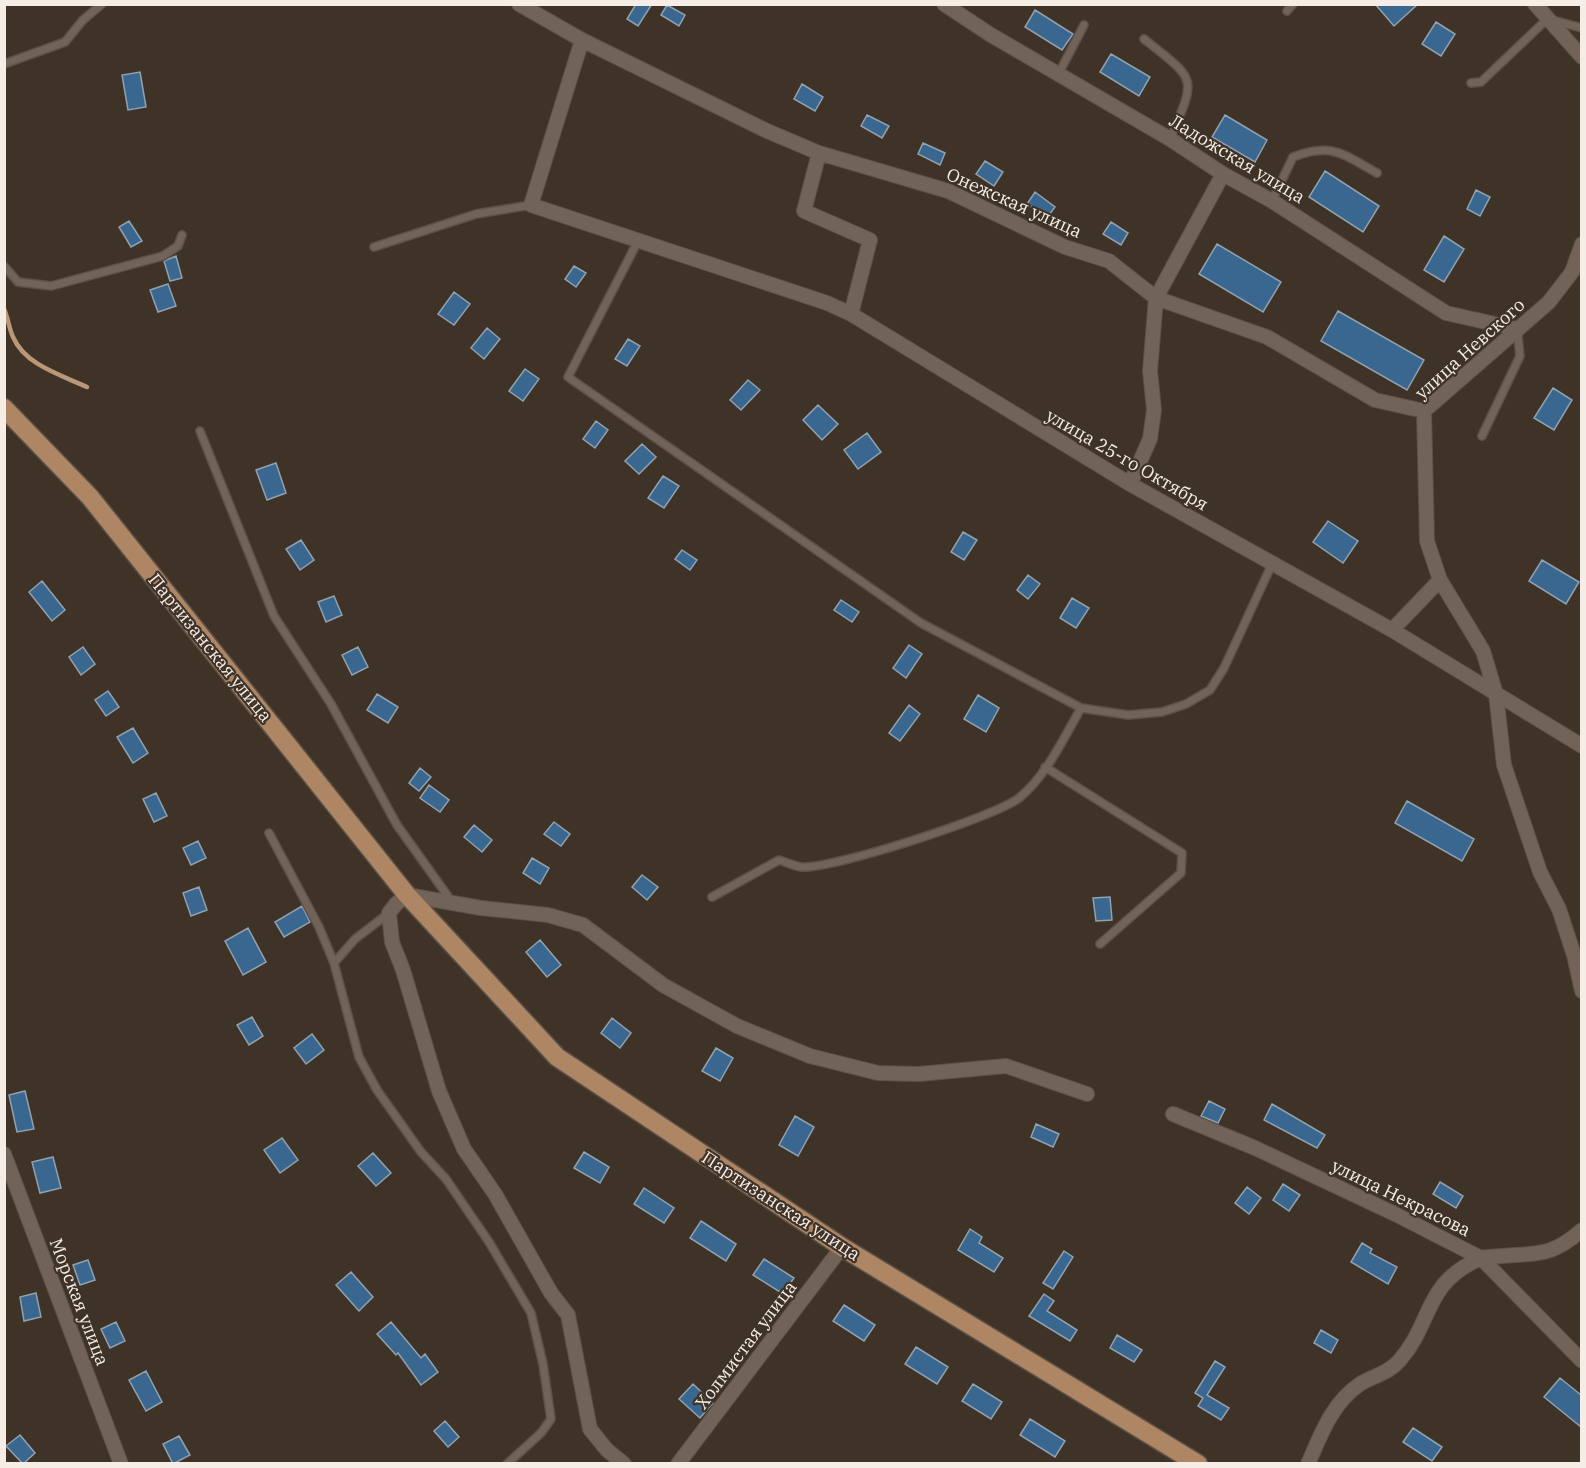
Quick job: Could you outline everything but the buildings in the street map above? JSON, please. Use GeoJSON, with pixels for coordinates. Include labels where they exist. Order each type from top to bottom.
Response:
{"type":"FeatureCollection","features":[{"type":"Feature","properties":{"kind":"main road","name":"Партизанская улица"},"geometry":{"type":"LineString","coordinates":[[4,408],[90,497],[407,895],[556,1058],[842,1247],[1198,1464]]}},
{"type":"Feature","properties":{"kind":"street","name":"Онежская улица"},"geometry":{"type":"LineString","coordinates":[[519,4],[582,40],[765,130],[819,153],[948,191],[1065,247],[1109,261],[1156,298],[1268,337],[1375,400],[1424,411]]}},
{"type":"Feature","properties":{"kind":"street","name":"Ладожская улица"},"geometry":{"type":"LineString","coordinates":[[944,4],[1170,139],[1223,174],[1272,201],[1446,313],[1517,329]]}},
{"type":"Feature","properties":{"kind":"street"},"geometry":{"type":"LineString","coordinates":[[1534,4],[1581,57]]}},
{"type":"Feature","properties":{"kind":"street"},"geometry":{"type":"LineString","coordinates":[[531,204],[582,40]]}},
{"type":"Feature","properties":{"kind":"street"},"geometry":{"type":"LineString","coordinates":[[819,153],[804,211],[870,240],[851,314]]}},
{"type":"Feature","properties":{"kind":"street"},"geometry":{"type":"LineString","coordinates":[[1130,484],[1150,439],[1154,410],[1150,371],[1156,298],[1223,174]]}},
{"type":"Feature","properties":{"kind":"street","name":"улица 25-го Октября"},"geometry":{"type":"LineString","coordinates":[[531,204],[827,303],[851,314],[1130,484],[1392,630],[1581,746]]}},
{"type":"Feature","properties":{"kind":"street","name":"улица Невского"},"geometry":{"type":"LineString","coordinates":[[1581,244],[1572,272],[1555,295],[1424,411],[1427,541],[1440,580],[1483,651],[1496,694],[1504,765],[1540,872],[1558,909],[1574,955],[1581,991]]}},
{"type":"Feature","properties":{"kind":"street"},"geometry":{"type":"LineString","coordinates":[[1392,630],[1440,580]]}},
{"type":"Feature","properties":{"kind":"street"},"geometry":{"type":"LineString","coordinates":[[624,1464],[607,1450],[590,1429],[568,1315],[550,1293],[495,1194],[464,1149],[443,1101],[392,942],[390,913],[396,904],[407,895],[453,904],[548,915],[583,925],[663,985],[737,1026],[810,1056],[878,1073],[919,1074],[1006,1066],[1087,1094]]}},
{"type":"Feature","properties":{"kind":"street","name":"улица Некрасова"},"geometry":{"type":"LineString","coordinates":[[1173,1114],[1266,1153],[1481,1258],[1581,1361]]}},
{"type":"Feature","properties":{"kind":"street","name":"Морская улица"},"geometry":{"type":"LineString","coordinates":[[4,1154],[121,1464]]}},
{"type":"Feature","properties":{"kind":"street"},"geometry":{"type":"LineString","coordinates":[[1308,1464],[1330,1414],[1354,1388],[1388,1371],[1399,1361],[1438,1289],[1448,1278],[1481,1258],[1549,1253],[1564,1245],[1581,1230]]}},
{"type":"Feature","properties":{"kind":"street","name":"Холмистая улица"},"geometry":{"type":"LineString","coordinates":[[678,1464],[842,1247]]}},
{"type":"Feature","properties":{"kind":"lane"},"geometry":{"type":"LineString","coordinates":[[4,64],[65,42],[83,20],[102,4]]}},
{"type":"Feature","properties":{"kind":"lane"},"geometry":{"type":"LineString","coordinates":[[1287,10],[1293,4]]}},
{"type":"Feature","properties":{"kind":"lane"},"geometry":{"type":"LineString","coordinates":[[1471,82],[1481,82],[1543,23],[1549,21],[1581,28]]}},
{"type":"Feature","properties":{"kind":"lane"},"geometry":{"type":"LineString","coordinates":[[1059,73],[1084,25]]}},
{"type":"Feature","properties":{"kind":"lane"},"geometry":{"type":"LineString","coordinates":[[1144,39],[1182,69],[1189,81],[1187,100],[1170,139]]}},
{"type":"Feature","properties":{"kind":"lane"},"geometry":{"type":"LineString","coordinates":[[1272,201],[1293,157],[1315,149],[1335,151],[1377,173]]}},
{"type":"Feature","properties":{"kind":"lane"},"geometry":{"type":"LineString","coordinates":[[374,247],[476,214],[531,204]]}},
{"type":"Feature","properties":{"kind":"lane"},"geometry":{"type":"LineString","coordinates":[[4,266],[18,282],[51,286],[163,256],[178,246],[182,235]]}},
{"type":"Feature","properties":{"kind":"lane"},"geometry":{"type":"LineString","coordinates":[[639,239],[568,377],[921,623],[1081,708],[1128,715],[1162,712],[1186,704],[1210,690],[1224,668],[1273,562]]}},
{"type":"Feature","properties":{"kind":"lane"},"geometry":{"type":"LineString","coordinates":[[1482,436],[1520,356],[1517,329]]}},
{"type":"Feature","properties":{"kind":"lane"},"geometry":{"type":"LineString","coordinates":[[200,431],[274,616],[331,704],[397,825],[453,904]]}},
{"type":"Feature","properties":{"kind":"lane"},"geometry":{"type":"LineString","coordinates":[[712,897],[779,860],[802,867],[849,861],[975,818],[1019,799],[1045,768],[1081,708]]}},
{"type":"Feature","properties":{"kind":"lane"},"geometry":{"type":"LineString","coordinates":[[1045,768],[1182,853],[1181,873],[1100,944]]}},
{"type":"Feature","properties":{"kind":"lane"},"geometry":{"type":"LineString","coordinates":[[269,833],[319,927],[334,963],[359,1057],[377,1090],[422,1152],[446,1179],[489,1242],[531,1313],[543,1364],[551,1419],[541,1433],[507,1464]]}},
{"type":"Feature","properties":{"kind":"lane"},"geometry":{"type":"LineString","coordinates":[[334,963],[355,939],[390,913]]}},
{"type":"Feature","properties":{"kind":"waterway"},"geometry":{"type":"LineString","coordinates":[[4,309],[13,337],[26,355],[45,368],[87,387]]}}]}
